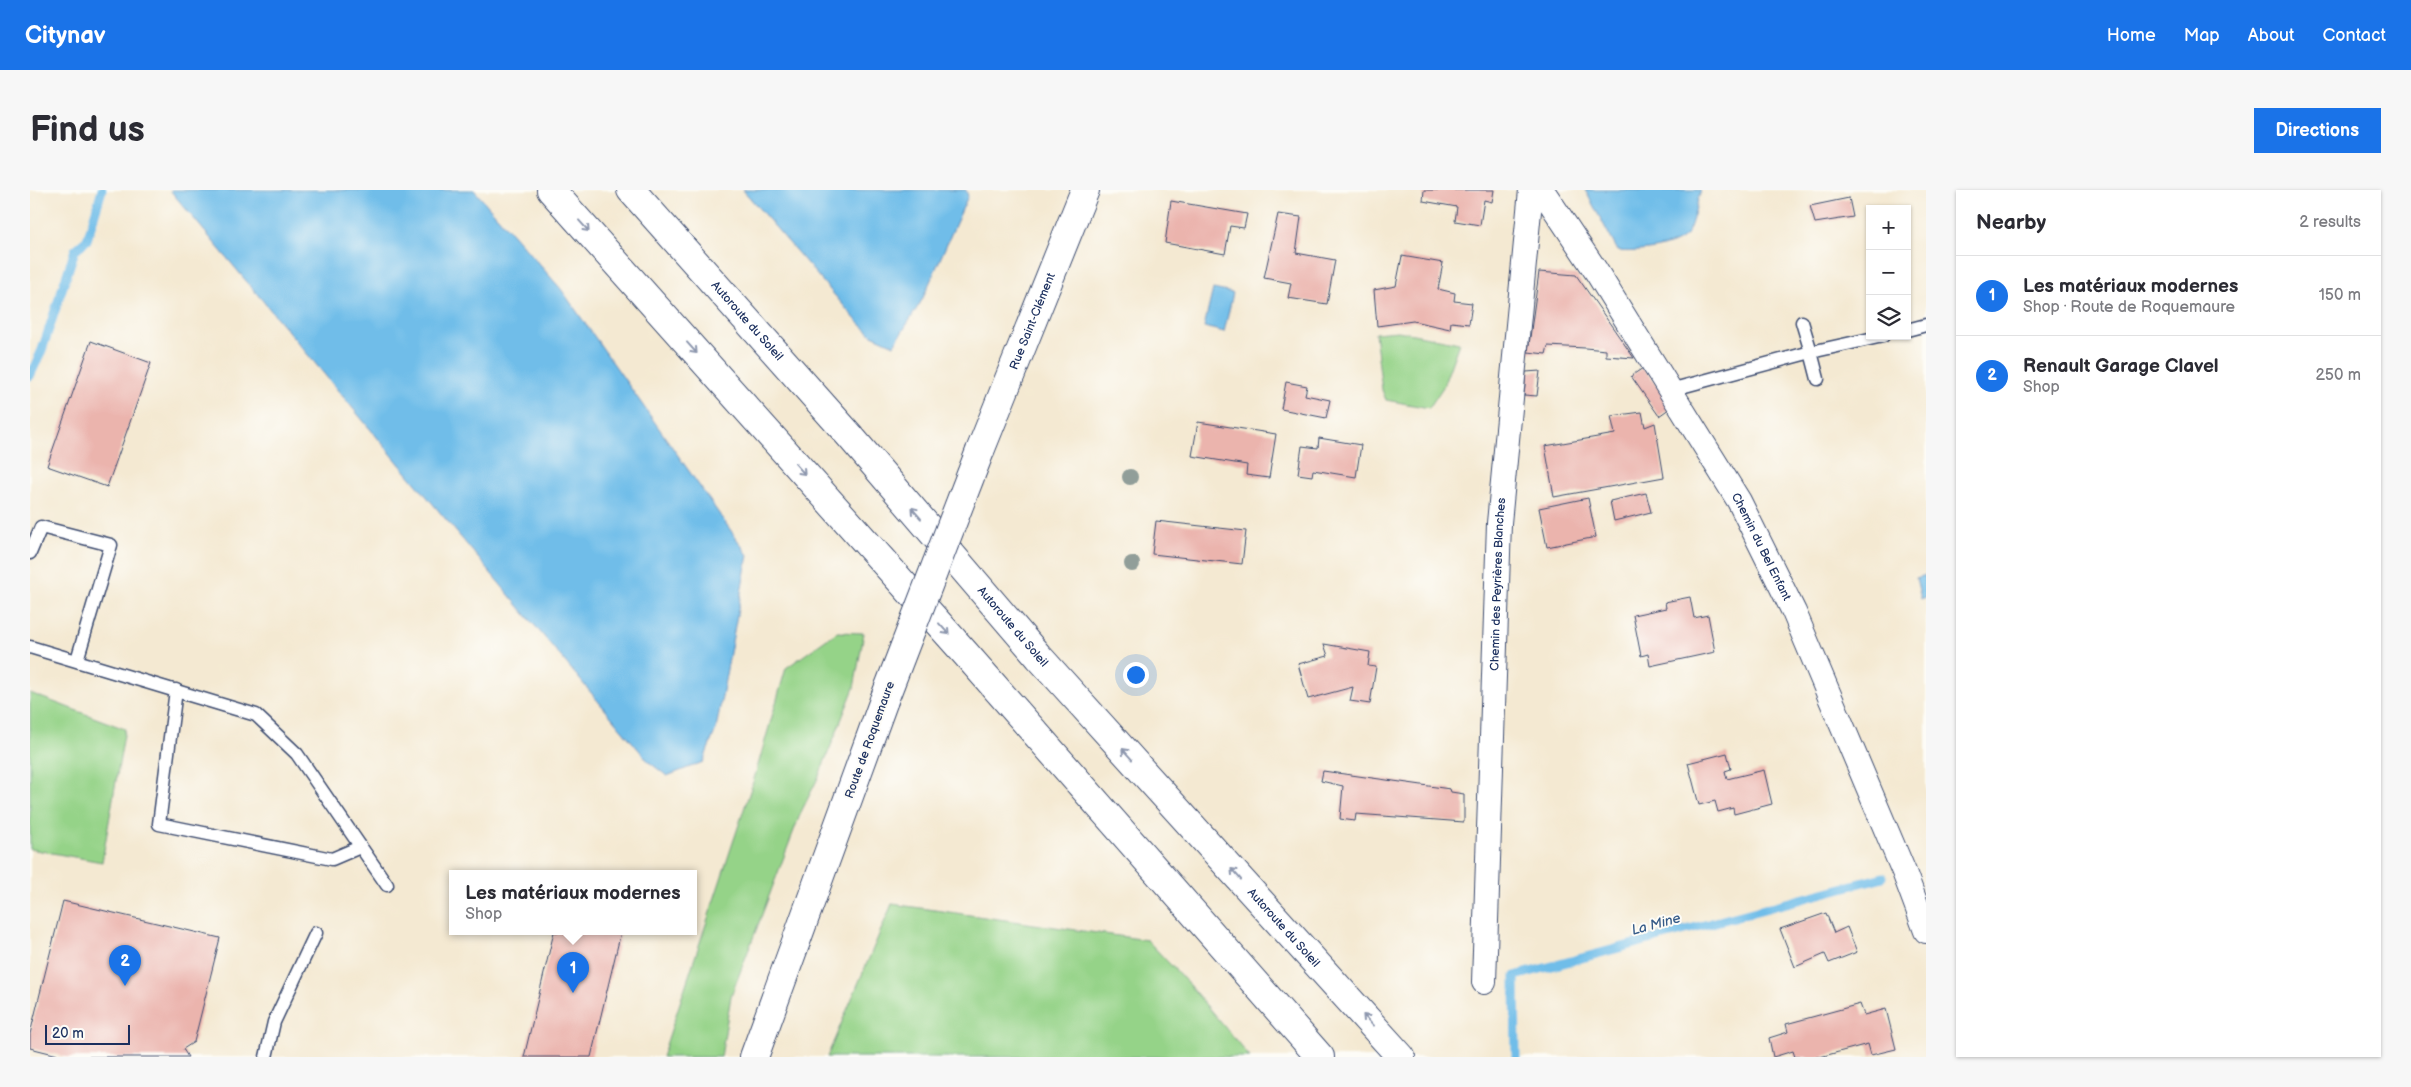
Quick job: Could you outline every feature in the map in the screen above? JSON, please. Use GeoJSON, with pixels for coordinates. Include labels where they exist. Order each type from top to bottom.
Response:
{"type":"FeatureCollection","features":[{"type":"Feature","properties":{"kind":"main road"},"geometry":{"type":"LineString","coordinates":[[551,190],[958,646],[1320,1057]]}},
{"type":"Feature","properties":{"kind":"main road","name":"Autoroute du Soleil"},"geometry":{"type":"LineString","coordinates":[[632,190],[849,435],[1039,657],[1401,1057]]}},
{"type":"Feature","properties":{"kind":"main road","name":"Rue Saint-Clément"},"geometry":{"type":"LineString","coordinates":[[980,452],[1085,190]]}},
{"type":"Feature","properties":{"kind":"main road","name":"Route de Roquemaure"},"geometry":{"type":"LineString","coordinates":[[752,1057],[884,700],[980,452]]}},
{"type":"Feature","properties":{"kind":"street","name":"Chemin des Peyrières Blanches"},"geometry":{"type":"LineString","coordinates":[[1484,982],[1499,523],[1530,190]]}},
{"type":"Feature","properties":{"kind":"street","name":"Chemin du Bel Enfant"},"geometry":{"type":"LineString","coordinates":[[1542,190],[1739,501],[1794,612],[1904,872],[1926,931]]}},
{"type":"Feature","properties":{"kind":"lane"},"geometry":{"type":"LineString","coordinates":[[1802,322],[1818,379]]}},
{"type":"Feature","properties":{"kind":"lane"},"geometry":{"type":"LineString","coordinates":[[1911,329],[1926,325]]}},
{"type":"Feature","properties":{"kind":"lane"},"geometry":{"type":"LineString","coordinates":[[1670,390],[1811,352],[1866,340]]}},
{"type":"Feature","properties":{"kind":"lane"},"geometry":{"type":"LineString","coordinates":[[30,553],[41,527],[111,545],[77,660]]}},
{"type":"Feature","properties":{"kind":"lane"},"geometry":{"type":"LineString","coordinates":[[30,646],[256,715],[298,754],[387,884]]}},
{"type":"Feature","properties":{"kind":"lane"},"geometry":{"type":"LineString","coordinates":[[176,690],[159,824],[332,858],[360,847]]}},
{"type":"Feature","properties":{"kind":"lane"},"geometry":{"type":"LineString","coordinates":[[266,1057],[274,1022],[316,933]]}},
{"type":"Feature","properties":{"kind":"green space"},"geometry":{"type":"Polygon","coordinates":[[[1398,331],[1459,343],[1443,387],[1429,408],[1386,400],[1382,390],[1375,333],[1398,331]]]}},
{"type":"Feature","properties":{"kind":"green space"},"geometry":{"type":"Polygon","coordinates":[[[837,632],[864,633],[854,688],[818,778],[801,812],[731,996],[721,1057],[662,1057],[754,779],[786,668],[837,632]]]}},
{"type":"Feature","properties":{"kind":"green space"},"geometry":{"type":"Polygon","coordinates":[[[30,693],[125,729],[102,862],[30,849],[30,693]]]}},
{"type":"Feature","properties":{"kind":"green space"},"geometry":{"type":"Polygon","coordinates":[[[892,904],[1147,940],[1184,979],[1250,1057],[827,1057],[892,904]]]}},
{"type":"Feature","properties":{"kind":"water"},"geometry":{"type":"Polygon","coordinates":[[[170,190],[474,190],[561,289],[748,555],[716,729],[703,762],[667,776],[649,762],[170,190]]]}},
{"type":"Feature","properties":{"kind":"water"},"geometry":{"type":"Polygon","coordinates":[[[743,190],[966,190],[968,196],[922,300],[894,345],[872,335],[857,321],[743,190]]]}},
{"type":"Feature","properties":{"kind":"water"},"geometry":{"type":"Polygon","coordinates":[[[1585,190],[1701,190],[1690,227],[1686,235],[1680,240],[1664,247],[1644,251],[1618,251],[1585,190]]]}},
{"type":"Feature","properties":{"kind":"water"},"geometry":{"type":"Polygon","coordinates":[[[1213,289],[1233,293],[1224,332],[1204,327],[1213,289]]]}},
{"type":"Feature","properties":{"kind":"water"},"geometry":{"type":"Polygon","coordinates":[[[1926,575],[1926,597],[1921,599],[1916,578],[1926,575]]]}},
{"type":"Feature","properties":{"kind":"building"},"geometry":{"type":"Polygon","coordinates":[[[1424,190],[1494,190],[1492,202],[1484,200],[1480,225],[1455,221],[1457,207],[1423,201],[1424,190]]]}},
{"type":"Feature","properties":{"kind":"building"},"geometry":{"type":"Polygon","coordinates":[[[1849,198],[1853,217],[1815,223],[1810,206],[1849,198]]]}},
{"type":"Feature","properties":{"kind":"building"},"geometry":{"type":"Polygon","coordinates":[[[1171,201],[1247,214],[1244,228],[1230,226],[1225,254],[1165,243],[1171,201]]]}},
{"type":"Feature","properties":{"kind":"building"},"geometry":{"type":"Polygon","coordinates":[[[1278,214],[1301,217],[1296,253],[1335,260],[1327,304],[1288,298],[1291,283],[1264,278],[1278,214]]]}},
{"type":"Feature","properties":{"kind":"building"},"geometry":{"type":"Polygon","coordinates":[[[1402,256],[1443,263],[1438,289],[1455,293],[1454,301],[1472,303],[1469,324],[1451,322],[1450,329],[1413,321],[1377,326],[1374,290],[1396,286],[1402,256]]]}},
{"type":"Feature","properties":{"kind":"building"},"geometry":{"type":"Polygon","coordinates":[[[1539,272],[1576,275],[1634,358],[1606,356],[1606,350],[1585,348],[1548,346],[1546,354],[1528,352],[1539,272]]]}},
{"type":"Feature","properties":{"kind":"building"},"geometry":{"type":"Polygon","coordinates":[[[91,341],[151,363],[107,487],[47,466],[91,341]]]}},
{"type":"Feature","properties":{"kind":"building"},"geometry":{"type":"Polygon","coordinates":[[[1643,368],[1673,406],[1659,416],[1631,376],[1643,368]]]}},
{"type":"Feature","properties":{"kind":"building"},"geometry":{"type":"Polygon","coordinates":[[[1540,371],[1537,396],[1524,395],[1526,372],[1540,371]]]}},
{"type":"Feature","properties":{"kind":"building"},"geometry":{"type":"Polygon","coordinates":[[[1286,382],[1307,386],[1305,395],[1330,400],[1326,418],[1281,409],[1286,382]]]}},
{"type":"Feature","properties":{"kind":"building"},"geometry":{"type":"Polygon","coordinates":[[[1642,412],[1645,427],[1655,423],[1664,477],[1554,497],[1545,446],[1615,434],[1611,416],[1642,412]]]}},
{"type":"Feature","properties":{"kind":"building"},"geometry":{"type":"Polygon","coordinates":[[[1198,422],[1276,434],[1269,478],[1246,475],[1247,465],[1192,456],[1198,422]]]}},
{"type":"Feature","properties":{"kind":"building"},"geometry":{"type":"Polygon","coordinates":[[[1319,438],[1361,445],[1356,477],[1313,470],[1312,476],[1298,474],[1302,446],[1318,448],[1319,438]]]}},
{"type":"Feature","properties":{"kind":"building"},"geometry":{"type":"Polygon","coordinates":[[[1646,493],[1651,512],[1614,521],[1610,501],[1646,493]]]}},
{"type":"Feature","properties":{"kind":"building"},"geometry":{"type":"Polygon","coordinates":[[[1588,498],[1596,537],[1547,547],[1539,508],[1588,498]]]}},
{"type":"Feature","properties":{"kind":"building"},"geometry":{"type":"Polygon","coordinates":[[[1156,521],[1246,531],[1242,564],[1152,554],[1156,521]]]}},
{"type":"Feature","properties":{"kind":"building"},"geometry":{"type":"Polygon","coordinates":[[[1690,597],[1694,618],[1708,615],[1715,652],[1650,666],[1648,654],[1641,656],[1633,615],[1666,608],[1665,602],[1690,597]]]}},
{"type":"Feature","properties":{"kind":"building"},"geometry":{"type":"Polygon","coordinates":[[[1324,644],[1370,652],[1368,666],[1376,667],[1370,704],[1350,701],[1353,687],[1308,699],[1298,664],[1328,656],[1324,644]]]}},
{"type":"Feature","properties":{"kind":"building"},"geometry":{"type":"Polygon","coordinates":[[[1727,753],[1731,769],[1725,771],[1727,779],[1764,770],[1772,804],[1734,814],[1733,808],[1718,812],[1715,801],[1699,805],[1688,763],[1727,753]]]}},
{"type":"Feature","properties":{"kind":"building"},"geometry":{"type":"Polygon","coordinates":[[[1323,771],[1450,789],[1451,792],[1464,794],[1464,822],[1356,814],[1355,821],[1340,819],[1343,786],[1321,781],[1323,771]]]}},
{"type":"Feature","properties":{"kind":"building"},"geometry":{"type":"Polygon","coordinates":[[[63,901],[220,938],[194,1042],[183,1049],[188,1057],[66,1057],[30,1048],[30,1034],[63,901]]]}},
{"type":"Feature","properties":{"kind":"building"},"geometry":{"type":"Polygon","coordinates":[[[1826,913],[1834,933],[1847,927],[1857,952],[1829,963],[1825,954],[1795,967],[1780,929],[1826,913]]]}},
{"type":"Feature","properties":{"kind":"building"},"geometry":{"type":"Polygon","coordinates":[[[553,935],[620,935],[591,1057],[524,1057],[553,935]]]}},
{"type":"Feature","properties":{"kind":"building"},"geometry":{"type":"Polygon","coordinates":[[[1860,1004],[1864,1015],[1886,1009],[1896,1049],[1871,1055],[1868,1044],[1820,1057],[1795,1057],[1793,1051],[1773,1057],[1769,1038],[1788,1032],[1786,1024],[1860,1004]]]}},
{"type":"Feature","properties":{"kind":"waterway"},"geometry":{"type":"LineString","coordinates":[[30,376],[42,350],[75,250],[87,240],[102,190]]}},
{"type":"Feature","properties":{"kind":"waterway","name":"La Mine"},"geometry":{"type":"LineString","coordinates":[[1516,1057],[1515,976],[1883,877]]}},
{"type":"Feature","properties":{"kind":"place","name":"Renault Garage Clavel"},"geometry":{"type":"Point","coordinates":[125,986]}},
{"type":"Feature","properties":{"kind":"place","name":"Les matériaux modernes"},"geometry":{"type":"Point","coordinates":[573,993]}}]}
